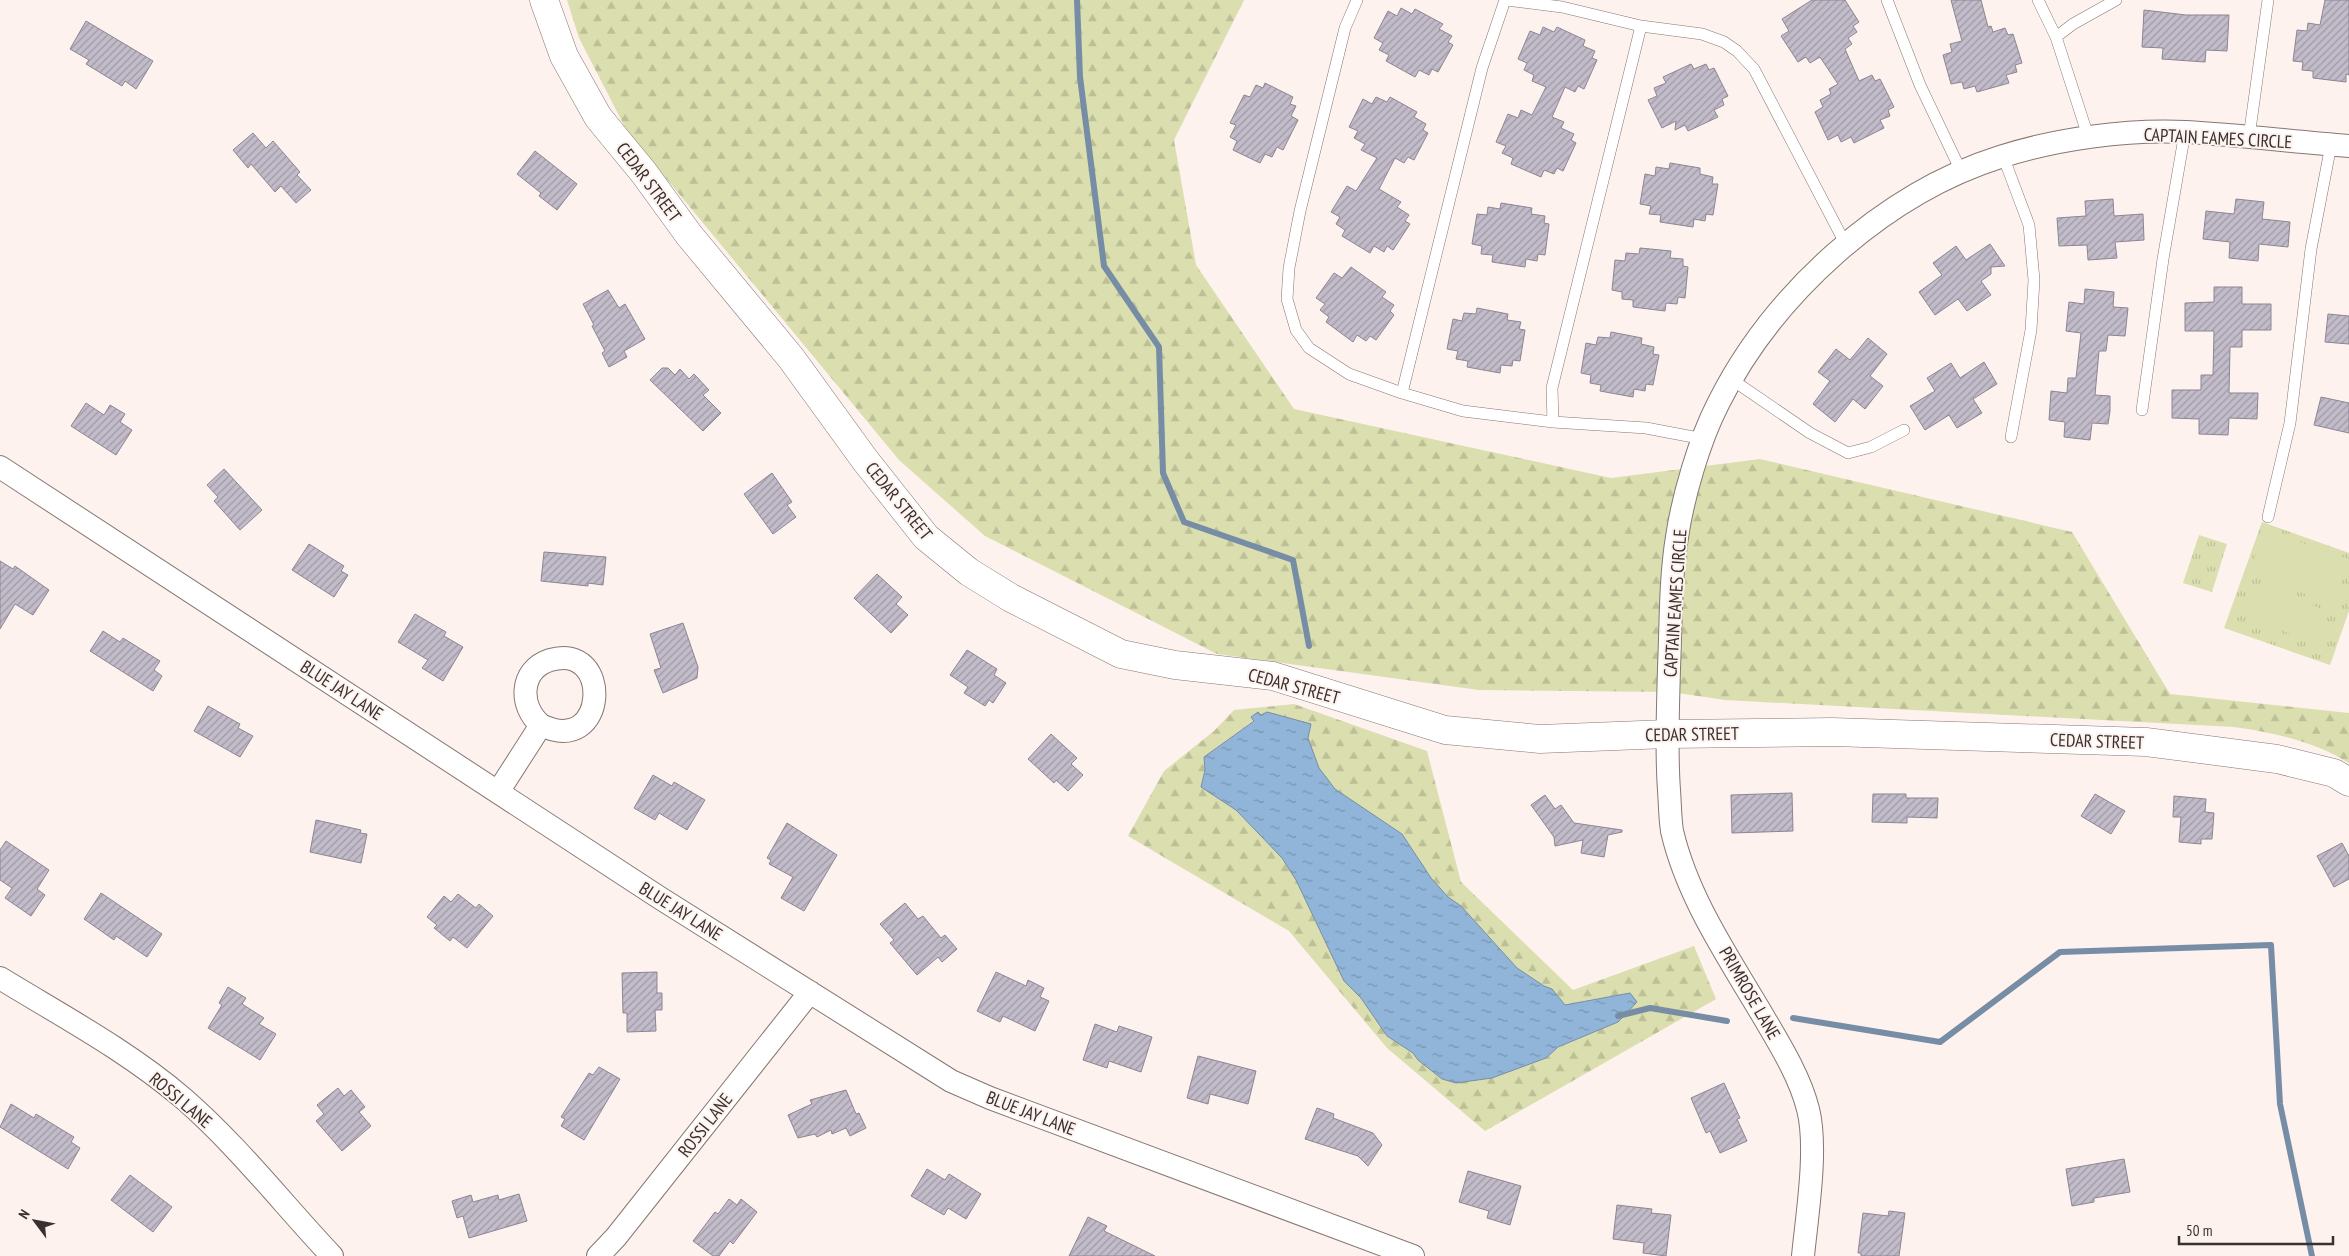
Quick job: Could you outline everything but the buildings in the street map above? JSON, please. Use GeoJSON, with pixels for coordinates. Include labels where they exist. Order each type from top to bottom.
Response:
{"type":"FeatureCollection","features":[{"type":"Feature","properties":{"kind":"street","name":"CEDAR STREET"},"geometry":{"type":"LineString","coordinates":[[544,0],[564,56],[598,117],[644,173],[689,235],[791,358],[865,460],[926,537],[969,572],[1011,598],[1121,654],[1175,666],[1273,676],[1445,730],[1540,740],[1667,734],[1832,732],[2146,742],[2277,758],[2334,773],[2349,782]]}},
{"type":"Feature","properties":{"kind":"street","name":"CAPTAIN EAMES CIRCLE"},"geometry":{"type":"LineString","coordinates":[[1667,734],[1672,589],[1677,536],[1688,488],[1715,409],[1731,379],[1778,313],[1814,272],[1846,245],[1894,210],[1961,171],[2002,156],[2060,142],[2147,132],[2185,132],[2340,145]]}},
{"type":"Feature","properties":{"kind":"street","name":"BLUE JAY LANE"},"geometry":{"type":"LineString","coordinates":[[0,467],[660,898],[881,1039],[951,1081],[990,1098],[1413,1256]]}},
{"type":"Feature","properties":{"kind":"street"},"geometry":{"type":"LineString","coordinates":[[498,792],[541,725]]}},
{"type":"Feature","properties":{"kind":"street","name":"PRIMROSE LANE"},"geometry":{"type":"LineString","coordinates":[[1667,734],[1671,827],[1684,872],[1709,924],[1778,1040],[1796,1076],[1809,1110],[1812,1145],[1804,1256]]}},
{"type":"Feature","properties":{"kind":"street","name":"ROSSI LANE"},"geometry":{"type":"LineString","coordinates":[[0,978],[125,1056],[183,1099],[215,1128],[332,1256]]}},
{"type":"Feature","properties":{"kind":"street","name":"ROSSI LANE"},"geometry":{"type":"LineString","coordinates":[[598,1256],[616,1236],[810,992]]}},
{"type":"Feature","properties":{"kind":"lane"},"geometry":{"type":"LineString","coordinates":[[1358,0],[1345,28],[1300,211],[1289,268],[1287,299],[1296,330],[1310,348],[1349,374],[1402,393],[1463,411],[1553,422],[1646,428],[1704,439]]}},
{"type":"Feature","properties":{"kind":"lane"},"geometry":{"type":"LineString","coordinates":[[1402,393],[1482,68],[1506,0],[1562,7],[1641,26],[1702,34],[1724,42],[1737,51],[1754,69],[1846,245]]}},
{"type":"Feature","properties":{"kind":"lane"},"geometry":{"type":"LineString","coordinates":[[1887,0],[1920,85],[1961,171]]}},
{"type":"Feature","properties":{"kind":"lane"},"geometry":{"type":"LineString","coordinates":[[2038,0],[2056,37],[2089,139]]}},
{"type":"Feature","properties":{"kind":"lane"},"geometry":{"type":"LineString","coordinates":[[2056,37],[2073,24],[2116,0]]}},
{"type":"Feature","properties":{"kind":"lane"},"geometry":{"type":"LineString","coordinates":[[2249,137],[2268,0]]}},
{"type":"Feature","properties":{"kind":"lane"},"geometry":{"type":"LineString","coordinates":[[1553,422],[1552,388],[1641,26]]}},
{"type":"Feature","properties":{"kind":"lane"},"geometry":{"type":"LineString","coordinates":[[2142,410],[2163,259],[2185,132]]}},
{"type":"Feature","properties":{"kind":"lane"},"geometry":{"type":"LineString","coordinates":[[2268,517],[2290,423],[2311,249],[2340,145]]}},
{"type":"Feature","properties":{"kind":"lane"},"geometry":{"type":"LineString","coordinates":[[2002,156],[2029,225],[2034,280],[2030,330],[2011,437]]}},
{"type":"Feature","properties":{"kind":"lane"},"geometry":{"type":"LineString","coordinates":[[1731,379],[1810,433],[1848,453],[1871,447],[1904,430]]}},
{"type":"Feature","properties":{"kind":"green space"},"geometry":{"type":"Polygon","coordinates":[[[567,0],[1244,0],[1174,140],[1196,265],[1294,409],[1611,478],[1760,459],[2072,532],[2170,694],[2349,713],[2349,763],[2336,755],[2294,739],[2234,727],[1725,700],[1671,692],[1479,690],[1217,654],[985,536],[899,460],[627,131],[579,38],[567,0]]]}},
{"type":"Feature","properties":{"kind":"green space"},"geometry":{"type":"Polygon","coordinates":[[[2262,522],[2349,553],[2349,611],[2330,665],[2224,628],[2262,522]]]}},
{"type":"Feature","properties":{"kind":"green space"},"geometry":{"type":"Polygon","coordinates":[[[2265,530],[2348,559],[2333,604],[2249,574],[2265,530]]]}},
{"type":"Feature","properties":{"kind":"green space"},"geometry":{"type":"Polygon","coordinates":[[[2199,535],[2227,544],[2212,592],[2183,583],[2199,535]]]}},
{"type":"Feature","properties":{"kind":"green space"},"geometry":{"type":"Polygon","coordinates":[[[2259,586],[2328,611],[2316,643],[2247,618],[2259,586]]]}},
{"type":"Feature","properties":{"kind":"green space"},"geometry":{"type":"Polygon","coordinates":[[[1294,704],[1427,751],[1461,882],[1573,990],[1694,946],[1716,999],[1485,1131],[1387,1048],[1289,931],[1128,836],[1164,771],[1214,731],[1234,710],[1294,704]],[[1254,720],[1204,757],[1205,770],[1201,787],[1236,810],[1282,858],[1296,880],[1344,981],[1361,998],[1387,1036],[1413,1053],[1418,1060],[1492,1078],[1545,1058],[1558,1047],[1618,1022],[1629,993],[1565,1005],[1552,989],[1544,986],[1517,968],[1461,906],[1448,897],[1431,878],[1402,834],[1335,789],[1319,769],[1308,738],[1310,724],[1254,720]]]}},
{"type":"Feature","properties":{"kind":"water"},"geometry":{"type":"Polygon","coordinates":[[[1258,712],[1261,715],[1267,712],[1311,724],[1308,738],[1319,768],[1335,789],[1402,834],[1431,878],[1448,897],[1461,906],[1517,968],[1544,986],[1552,989],[1565,1005],[1630,993],[1637,1002],[1618,1022],[1558,1047],[1546,1058],[1492,1078],[1456,1083],[1442,1079],[1418,1060],[1413,1053],[1387,1036],[1361,998],[1344,981],[1296,880],[1282,858],[1236,810],[1201,787],[1205,770],[1204,757],[1254,721],[1251,717],[1258,712]]]}},
{"type":"Feature","properties":{"kind":"waterway"},"geometry":{"type":"LineString","coordinates":[[1077,0],[1080,77],[1104,266],[1159,347],[1163,473],[1184,522],[1293,560],[1309,646]]}},
{"type":"Feature","properties":{"kind":"waterway"},"geometry":{"type":"LineString","coordinates":[[1793,1018],[1940,1042],[2060,952],[2271,945],[2280,1104],[2312,1256]]}},
{"type":"Feature","properties":{"kind":"waterway"},"geometry":{"type":"LineString","coordinates":[[1618,1016],[1650,1008],[1727,1021]]}}]}
